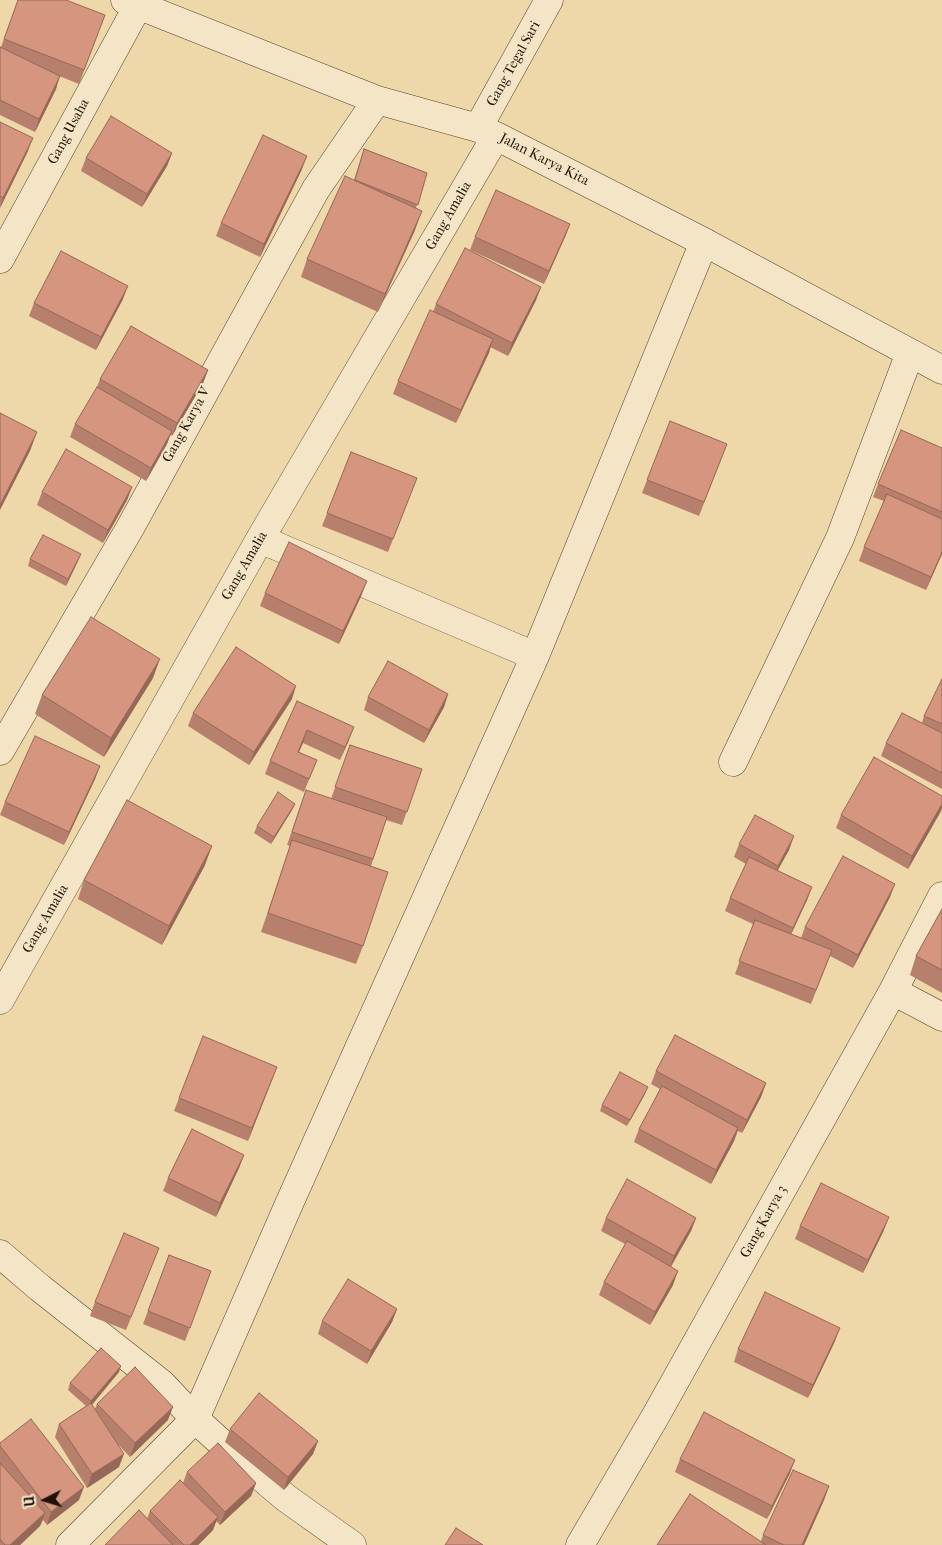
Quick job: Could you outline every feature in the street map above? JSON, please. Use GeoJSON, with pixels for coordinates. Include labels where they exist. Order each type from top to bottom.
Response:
{"type":"FeatureCollection","features":[{"type":"Feature","properties":{"kind":"street","name":"Gang Tegal Sari"},"geometry":{"type":"LineString","coordinates":[[487,132],[550,0]]}},
{"type":"Feature","properties":{"kind":"street","name":"Jalan Karya Kita"},"geometry":{"type":"LineString","coordinates":[[135,2],[377,100],[487,132],[704,242],[942,370]]}},
{"type":"Feature","properties":{"kind":"street","name":"Gang Usaha"},"geometry":{"type":"LineString","coordinates":[[0,259],[135,2]]}},
{"type":"Feature","properties":{"kind":"street","name":"Gang Karya V"},"geometry":{"type":"LineString","coordinates":[[0,751],[130,528],[316,189],[377,100]]}},
{"type":"Feature","properties":{"kind":"street","name":"Gang Amalia"},"geometry":{"type":"LineString","coordinates":[[0,1000],[487,132]]}},
{"type":"Feature","properties":{"kind":"street"},"geometry":{"type":"LineString","coordinates":[[70,1545],[195,1419],[321,1132],[535,656],[704,242]]}},
{"type":"Feature","properties":{"kind":"street"},"geometry":{"type":"LineString","coordinates":[[733,762],[840,538],[910,353]]}},
{"type":"Feature","properties":{"kind":"street"},"geometry":{"type":"LineString","coordinates":[[260,539],[535,656]]}},
{"type":"Feature","properties":{"kind":"street","name":"Gang Karya 3"},"geometry":{"type":"LineString","coordinates":[[580,1545],[655,1417],[893,991],[942,896]]}},
{"type":"Feature","properties":{"kind":"street"},"geometry":{"type":"LineString","coordinates":[[893,991],[942,1017]]}},
{"type":"Feature","properties":{"kind":"street"},"geometry":{"type":"LineString","coordinates":[[0,1254],[162,1384],[195,1419],[286,1498],[352,1545]]}},
{"type":"Feature","properties":{"kind":"building"},"geometry":{"type":"Polygon","coordinates":[[[18,0],[66,0],[105,15],[84,70],[4,39],[18,0]]]}},
{"type":"Feature","properties":{"kind":"building"},"geometry":{"type":"Polygon","coordinates":[[[0,47],[60,76],[39,119],[0,100],[0,47]]]}},
{"type":"Feature","properties":{"kind":"building"},"geometry":{"type":"Polygon","coordinates":[[[111,116],[172,153],[147,194],[86,158],[111,116]]]}},
{"type":"Feature","properties":{"kind":"building"},"geometry":{"type":"Polygon","coordinates":[[[0,122],[33,138],[3,198],[0,196],[0,122]]]}},
{"type":"Feature","properties":{"kind":"building"},"geometry":{"type":"Polygon","coordinates":[[[263,135],[307,156],[264,244],[221,223],[263,135]]]}},
{"type":"Feature","properties":{"kind":"building"},"geometry":{"type":"Polygon","coordinates":[[[364,149],[427,173],[418,205],[355,180],[364,149]]]}},
{"type":"Feature","properties":{"kind":"building"},"geometry":{"type":"Polygon","coordinates":[[[345,176],[422,211],[385,294],[307,259],[345,176]]]}},
{"type":"Feature","properties":{"kind":"building"},"geometry":{"type":"Polygon","coordinates":[[[496,190],[570,224],[549,271],[475,237],[496,190]]]}},
{"type":"Feature","properties":{"kind":"building"},"geometry":{"type":"Polygon","coordinates":[[[465,248],[541,287],[512,343],[436,304],[465,248]]]}},
{"type":"Feature","properties":{"kind":"building"},"geometry":{"type":"Polygon","coordinates":[[[61,251],[128,286],[101,337],[34,303],[61,251]]]}},
{"type":"Feature","properties":{"kind":"building"},"geometry":{"type":"Polygon","coordinates":[[[430,310],[493,339],[461,410],[398,381],[430,310]]]}},
{"type":"Feature","properties":{"kind":"building"},"geometry":{"type":"Polygon","coordinates":[[[131,326],[208,370],[177,423],[100,379],[131,326]]]}},
{"type":"Feature","properties":{"kind":"building"},"geometry":{"type":"Polygon","coordinates":[[[97,387],[172,431],[151,468],[75,424],[97,387]]]}},
{"type":"Feature","properties":{"kind":"building"},"geometry":{"type":"Polygon","coordinates":[[[0,413],[37,432],[0,505],[0,413]]]}},
{"type":"Feature","properties":{"kind":"building"},"geometry":{"type":"Polygon","coordinates":[[[670,421],[727,444],[704,502],[647,480],[670,421]]]}},
{"type":"Feature","properties":{"kind":"building"},"geometry":{"type":"Polygon","coordinates":[[[901,430],[942,448],[942,512],[878,484],[901,430]]]}},
{"type":"Feature","properties":{"kind":"building"},"geometry":{"type":"Polygon","coordinates":[[[66,449],[132,487],[108,530],[42,492],[66,449]]]}},
{"type":"Feature","properties":{"kind":"building"},"geometry":{"type":"Polygon","coordinates":[[[351,452],[417,478],[393,539],[327,513],[351,452]]]}},
{"type":"Feature","properties":{"kind":"building"},"geometry":{"type":"Polygon","coordinates":[[[887,494],[942,519],[942,552],[931,577],[864,547],[887,494]]]}},
{"type":"Feature","properties":{"kind":"building"},"geometry":{"type":"Polygon","coordinates":[[[43,535],[81,554],[68,579],[30,559],[43,535]]]}},
{"type":"Feature","properties":{"kind":"building"},"geometry":{"type":"Polygon","coordinates":[[[289,542],[367,581],[343,631],[265,593],[289,542]]]}},
{"type":"Feature","properties":{"kind":"building"},"geometry":{"type":"Polygon","coordinates":[[[91,617],[160,659],[111,738],[42,695],[91,617]]]}},
{"type":"Feature","properties":{"kind":"building"},"geometry":{"type":"Polygon","coordinates":[[[236,647],[296,686],[254,752],[193,713],[236,647]]]}},
{"type":"Feature","properties":{"kind":"building"},"geometry":{"type":"Polygon","coordinates":[[[388,661],[448,694],[429,730],[368,697],[388,661]]]}},
{"type":"Feature","properties":{"kind":"building"},"geometry":{"type":"Polygon","coordinates":[[[942,679],[942,724],[924,716],[942,679]]]}},
{"type":"Feature","properties":{"kind":"building"},"geometry":{"type":"Polygon","coordinates":[[[297,701],[354,727],[345,747],[307,730],[298,752],[317,760],[309,779],[270,761],[297,701]]]}},
{"type":"Feature","properties":{"kind":"building"},"geometry":{"type":"Polygon","coordinates":[[[902,713],[942,733],[942,773],[886,743],[902,713]]]}},
{"type":"Feature","properties":{"kind":"building"},"geometry":{"type":"Polygon","coordinates":[[[35,736],[100,766],[69,832],[5,802],[35,736]]]}},
{"type":"Feature","properties":{"kind":"building"},"geometry":{"type":"Polygon","coordinates":[[[350,745],[422,769],[407,812],[335,787],[350,745]]]}},
{"type":"Feature","properties":{"kind":"building"},"geometry":{"type":"Polygon","coordinates":[[[874,757],[942,796],[942,804],[912,856],[841,815],[874,757]]]}},
{"type":"Feature","properties":{"kind":"building"},"geometry":{"type":"Polygon","coordinates":[[[306,790],[387,817],[373,859],[292,832],[306,790]]]}},
{"type":"Feature","properties":{"kind":"building"},"geometry":{"type":"Polygon","coordinates":[[[278,792],[295,804],[274,837],[257,826],[278,792]]]}},
{"type":"Feature","properties":{"kind":"building"},"geometry":{"type":"Polygon","coordinates":[[[127,800],[212,846],[169,926],[84,880],[127,800]]]}},
{"type":"Feature","properties":{"kind":"building"},"geometry":{"type":"Polygon","coordinates":[[[755,815],[794,836],[778,866],[739,844],[755,815]]]}},
{"type":"Feature","properties":{"kind":"building"},"geometry":{"type":"Polygon","coordinates":[[[292,840],[388,872],[363,946],[268,913],[292,840]]]}},
{"type":"Feature","properties":{"kind":"building"},"geometry":{"type":"Polygon","coordinates":[[[843,856],[895,884],[858,955],[805,927],[843,856]]]}},
{"type":"Feature","properties":{"kind":"building"},"geometry":{"type":"Polygon","coordinates":[[[749,857],[812,887],[793,928],[730,898],[749,857]]]}},
{"type":"Feature","properties":{"kind":"building"},"geometry":{"type":"Polygon","coordinates":[[[942,909],[942,970],[916,956],[942,909]]]}},
{"type":"Feature","properties":{"kind":"building"},"geometry":{"type":"Polygon","coordinates":[[[755,920],[832,950],[816,990],[739,961],[755,920]]]}},
{"type":"Feature","properties":{"kind":"building"},"geometry":{"type":"Polygon","coordinates":[[[675,1035],[766,1083],[747,1120],[656,1071],[675,1035]]]}},
{"type":"Feature","properties":{"kind":"building"},"geometry":{"type":"Polygon","coordinates":[[[203,1036],[277,1067],[252,1128],[179,1098],[203,1036]]]}},
{"type":"Feature","properties":{"kind":"building"},"geometry":{"type":"Polygon","coordinates":[[[620,1072],[648,1087],[630,1120],[602,1105],[620,1072]]]}},
{"type":"Feature","properties":{"kind":"building"},"geometry":{"type":"Polygon","coordinates":[[[662,1086],[738,1128],[716,1170],[639,1129],[662,1086]]]}},
{"type":"Feature","properties":{"kind":"building"},"geometry":{"type":"Polygon","coordinates":[[[192,1129],[244,1155],[220,1203],[168,1178],[192,1129]]]}},
{"type":"Feature","properties":{"kind":"building"},"geometry":{"type":"Polygon","coordinates":[[[627,1179],[696,1218],[674,1256],[606,1218],[627,1179]]]}},
{"type":"Feature","properties":{"kind":"building"},"geometry":{"type":"Polygon","coordinates":[[[821,1183],[889,1217],[868,1260],[800,1226],[821,1183]]]}},
{"type":"Feature","properties":{"kind":"building"},"geometry":{"type":"Polygon","coordinates":[[[124,1233],[159,1248],[131,1317],[95,1302],[124,1233]]]}},
{"type":"Feature","properties":{"kind":"building"},"geometry":{"type":"Polygon","coordinates":[[[627,1241],[678,1271],[655,1312],[604,1282],[627,1241]]]}},
{"type":"Feature","properties":{"kind":"building"},"geometry":{"type":"Polygon","coordinates":[[[169,1255],[211,1271],[190,1328],[148,1311],[169,1255]]]}},
{"type":"Feature","properties":{"kind":"building"},"geometry":{"type":"Polygon","coordinates":[[[348,1279],[397,1309],[371,1351],[322,1321],[348,1279]]]}},
{"type":"Feature","properties":{"kind":"building"},"geometry":{"type":"Polygon","coordinates":[[[765,1292],[840,1328],[813,1385],[738,1349],[765,1292]]]}},
{"type":"Feature","properties":{"kind":"building"},"geometry":{"type":"Polygon","coordinates":[[[101,1348],[121,1366],[91,1401],[70,1383],[101,1348]]]}},
{"type":"Feature","properties":{"kind":"building"},"geometry":{"type":"Polygon","coordinates":[[[135,1367],[173,1407],[135,1443],[97,1404],[135,1367]]]}},
{"type":"Feature","properties":{"kind":"building"},"geometry":{"type":"Polygon","coordinates":[[[259,1393],[318,1441],[288,1477],[230,1429],[259,1393]]]}},
{"type":"Feature","properties":{"kind":"building"},"geometry":{"type":"Polygon","coordinates":[[[91,1403],[124,1454],[92,1474],[59,1424],[91,1403]]]}},
{"type":"Feature","properties":{"kind":"building"},"geometry":{"type":"Polygon","coordinates":[[[704,1412],[795,1460],[772,1506],[680,1459],[704,1412]]]}},
{"type":"Feature","properties":{"kind":"building"},"geometry":{"type":"Polygon","coordinates":[[[31,1419],[84,1487],[51,1512],[0,1446],[0,1443],[31,1419]]]}},
{"type":"Feature","properties":{"kind":"building"},"geometry":{"type":"Polygon","coordinates":[[[218,1443],[256,1483],[225,1512],[187,1472],[218,1443]]]}},
{"type":"Feature","properties":{"kind":"building"},"geometry":{"type":"Polygon","coordinates":[[[0,1463],[45,1513],[10,1545],[5,1545],[0,1539],[0,1463]]]}},
{"type":"Feature","properties":{"kind":"building"},"geometry":{"type":"Polygon","coordinates":[[[793,1470],[829,1486],[802,1545],[784,1545],[763,1535],[793,1470]]]}},
{"type":"Feature","properties":{"kind":"building"},"geometry":{"type":"Polygon","coordinates":[[[180,1480],[218,1517],[190,1545],[184,1545],[150,1511],[180,1480]]]}},
{"type":"Feature","properties":{"kind":"building"},"geometry":{"type":"Polygon","coordinates":[[[690,1494],[766,1545],[657,1545],[690,1494]]]}},
{"type":"Feature","properties":{"kind":"building"},"geometry":{"type":"Polygon","coordinates":[[[139,1510],[173,1545],[105,1545],[139,1510]]]}},
{"type":"Feature","properties":{"kind":"building"},"geometry":{"type":"Polygon","coordinates":[[[456,1528],[483,1545],[445,1545],[456,1528]]]}}]}
